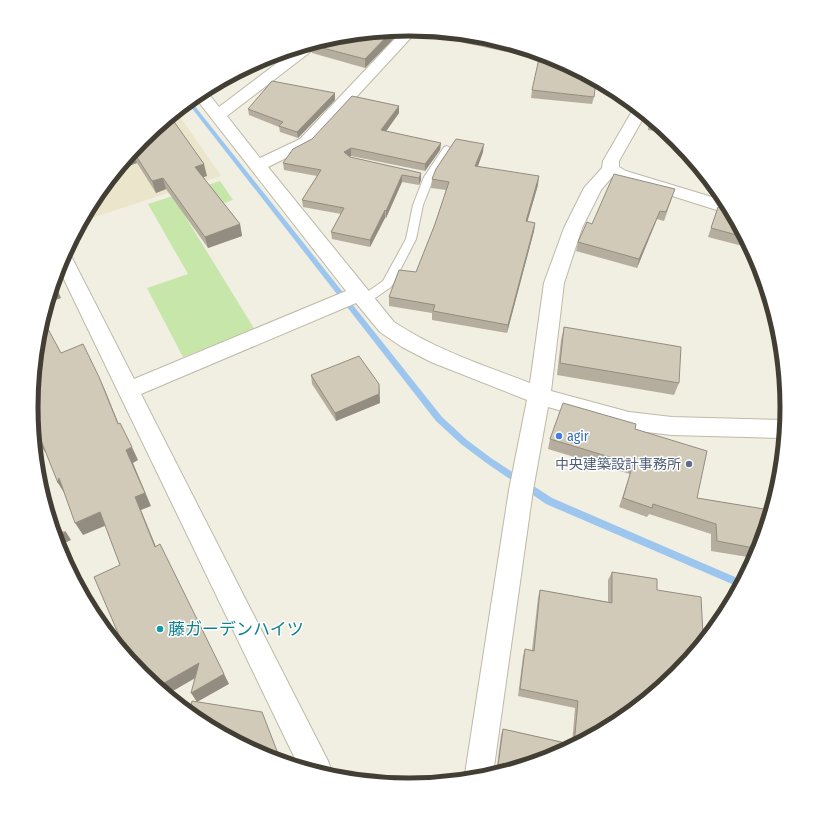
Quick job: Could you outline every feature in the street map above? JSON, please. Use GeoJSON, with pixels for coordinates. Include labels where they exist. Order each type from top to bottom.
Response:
{"type":"FeatureCollection","features":[{"type":"Feature","properties":{"kind":"street"},"geometry":{"type":"LineString","coordinates":[[257,166],[306,142],[405,36]]}},
{"type":"Feature","properties":{"kind":"street"},"geometry":{"type":"LineString","coordinates":[[217,116],[301,52]]}},
{"type":"Feature","properties":{"kind":"street"},"geometry":{"type":"LineString","coordinates":[[204,98],[257,166],[353,299],[387,327],[409,342],[438,356],[538,396],[636,422],[672,426],[779,429]]}},
{"type":"Feature","properties":{"kind":"street"},"geometry":{"type":"LineString","coordinates":[[479,771],[522,482],[538,396],[554,283],[573,228],[593,188],[610,169],[610,161],[637,115]]}},
{"type":"Feature","properties":{"kind":"street"},"geometry":{"type":"LineString","coordinates":[[610,169],[620,175],[720,205]]}},
{"type":"Feature","properties":{"kind":"street"},"geometry":{"type":"LineString","coordinates":[[66,265],[314,765]]}},
{"type":"Feature","properties":{"kind":"street"},"geometry":{"type":"LineString","coordinates":[[128,390],[353,299]]}},
{"type":"Feature","properties":{"kind":"lane"},"geometry":{"type":"LineString","coordinates":[[353,299],[387,284],[411,239],[425,176],[447,149]]}},
{"type":"Feature","properties":{"kind":"shaded area"},"geometry":{"type":"Polygon","coordinates":[[[179,116],[221,176],[88,219],[114,181],[130,162],[164,128],[179,116]]]}},
{"type":"Feature","properties":{"kind":"green space"},"geometry":{"type":"Polygon","coordinates":[[[220,181],[233,200],[185,216],[255,330],[183,357],[147,288],[188,274],[148,204],[220,181]]]}},
{"type":"Feature","properties":{"kind":"building"},"geometry":{"type":"Polygon","coordinates":[[[386,37],[365,59],[319,47],[360,39],[386,37]]]}},
{"type":"Feature","properties":{"kind":"building"},"geometry":{"type":"Polygon","coordinates":[[[539,60],[573,74],[595,87],[594,97],[532,90],[539,60]]]}},
{"type":"Feature","properties":{"kind":"building"},"geometry":{"type":"Polygon","coordinates":[[[272,81],[335,93],[297,132],[279,126],[283,122],[248,109],[272,81]]]}},
{"type":"Feature","properties":{"kind":"building"},"geometry":{"type":"Polygon","coordinates":[[[352,96],[399,106],[381,130],[441,143],[425,164],[351,148],[344,152],[350,157],[421,173],[419,178],[402,175],[386,211],[385,210],[370,240],[331,232],[344,208],[302,200],[321,170],[283,163],[293,149],[312,139],[352,96]]]}},
{"type":"Feature","properties":{"kind":"building"},"geometry":{"type":"Polygon","coordinates":[[[173,121],[204,164],[195,167],[240,224],[205,237],[163,178],[152,181],[136,156],[173,121]]]}},
{"type":"Feature","properties":{"kind":"building"},"geometry":{"type":"Polygon","coordinates":[[[456,139],[484,144],[475,166],[539,176],[526,221],[535,223],[508,325],[433,311],[435,305],[389,297],[399,270],[416,272],[435,224],[449,182],[432,179],[436,169],[456,139]]]}},
{"type":"Feature","properties":{"kind":"building"},"geometry":{"type":"Polygon","coordinates":[[[614,174],[675,189],[666,212],[660,211],[639,259],[578,242],[587,222],[592,224],[614,174]]]}},
{"type":"Feature","properties":{"kind":"building"},"geometry":{"type":"Polygon","coordinates":[[[718,207],[721,208],[737,235],[711,228],[718,207]]]}},
{"type":"Feature","properties":{"kind":"building"},"geometry":{"type":"Polygon","coordinates":[[[47,327],[61,353],[83,344],[99,377],[118,424],[120,423],[132,447],[126,450],[145,493],[135,497],[155,547],[160,544],[224,674],[191,693],[199,663],[162,684],[122,643],[94,577],[120,565],[100,512],[75,523],[59,478],[58,483],[38,431],[38,383],[47,327]]]}},
{"type":"Feature","properties":{"kind":"building"},"geometry":{"type":"Polygon","coordinates":[[[564,327],[681,347],[679,383],[560,363],[564,327]]]}},
{"type":"Feature","properties":{"kind":"building"},"geometry":{"type":"Polygon","coordinates":[[[359,356],[379,384],[379,394],[335,413],[311,375],[359,356]]]}},
{"type":"Feature","properties":{"kind":"building"},"geometry":{"type":"Polygon","coordinates":[[[563,403],[636,424],[635,429],[707,451],[697,498],[765,509],[752,548],[717,541],[716,524],[653,504],[652,508],[623,498],[633,464],[550,439],[563,403]]]}},
{"type":"Feature","properties":{"kind":"building"},"geometry":{"type":"Polygon","coordinates":[[[612,572],[657,579],[657,590],[701,597],[703,633],[672,668],[670,668],[670,670],[653,686],[634,701],[615,715],[575,739],[578,701],[520,689],[525,649],[534,651],[540,590],[612,603],[612,572]]]}},
{"type":"Feature","properties":{"kind":"building"},"geometry":{"type":"Polygon","coordinates":[[[192,701],[262,712],[277,751],[282,756],[244,740],[191,707],[192,701]]]}},
{"type":"Feature","properties":{"kind":"building"},"geometry":{"type":"Polygon","coordinates":[[[503,729],[566,743],[528,758],[498,767],[503,729]]]}},
{"type":"Feature","properties":{"kind":"waterway"},"geometry":{"type":"LineString","coordinates":[[193,106],[439,419],[464,442],[549,501],[736,582]]}},
{"type":"Feature","properties":{"kind":"place","name":"agir"},"geometry":{"type":"Point","coordinates":[559,436]}},
{"type":"Feature","properties":{"kind":"place","name":"中央建築設計事務所"},"geometry":{"type":"Point","coordinates":[689,464]}},
{"type":"Feature","properties":{"kind":"place","name":"藤ガーデンハイツ"},"geometry":{"type":"Point","coordinates":[160,629]}}]}
